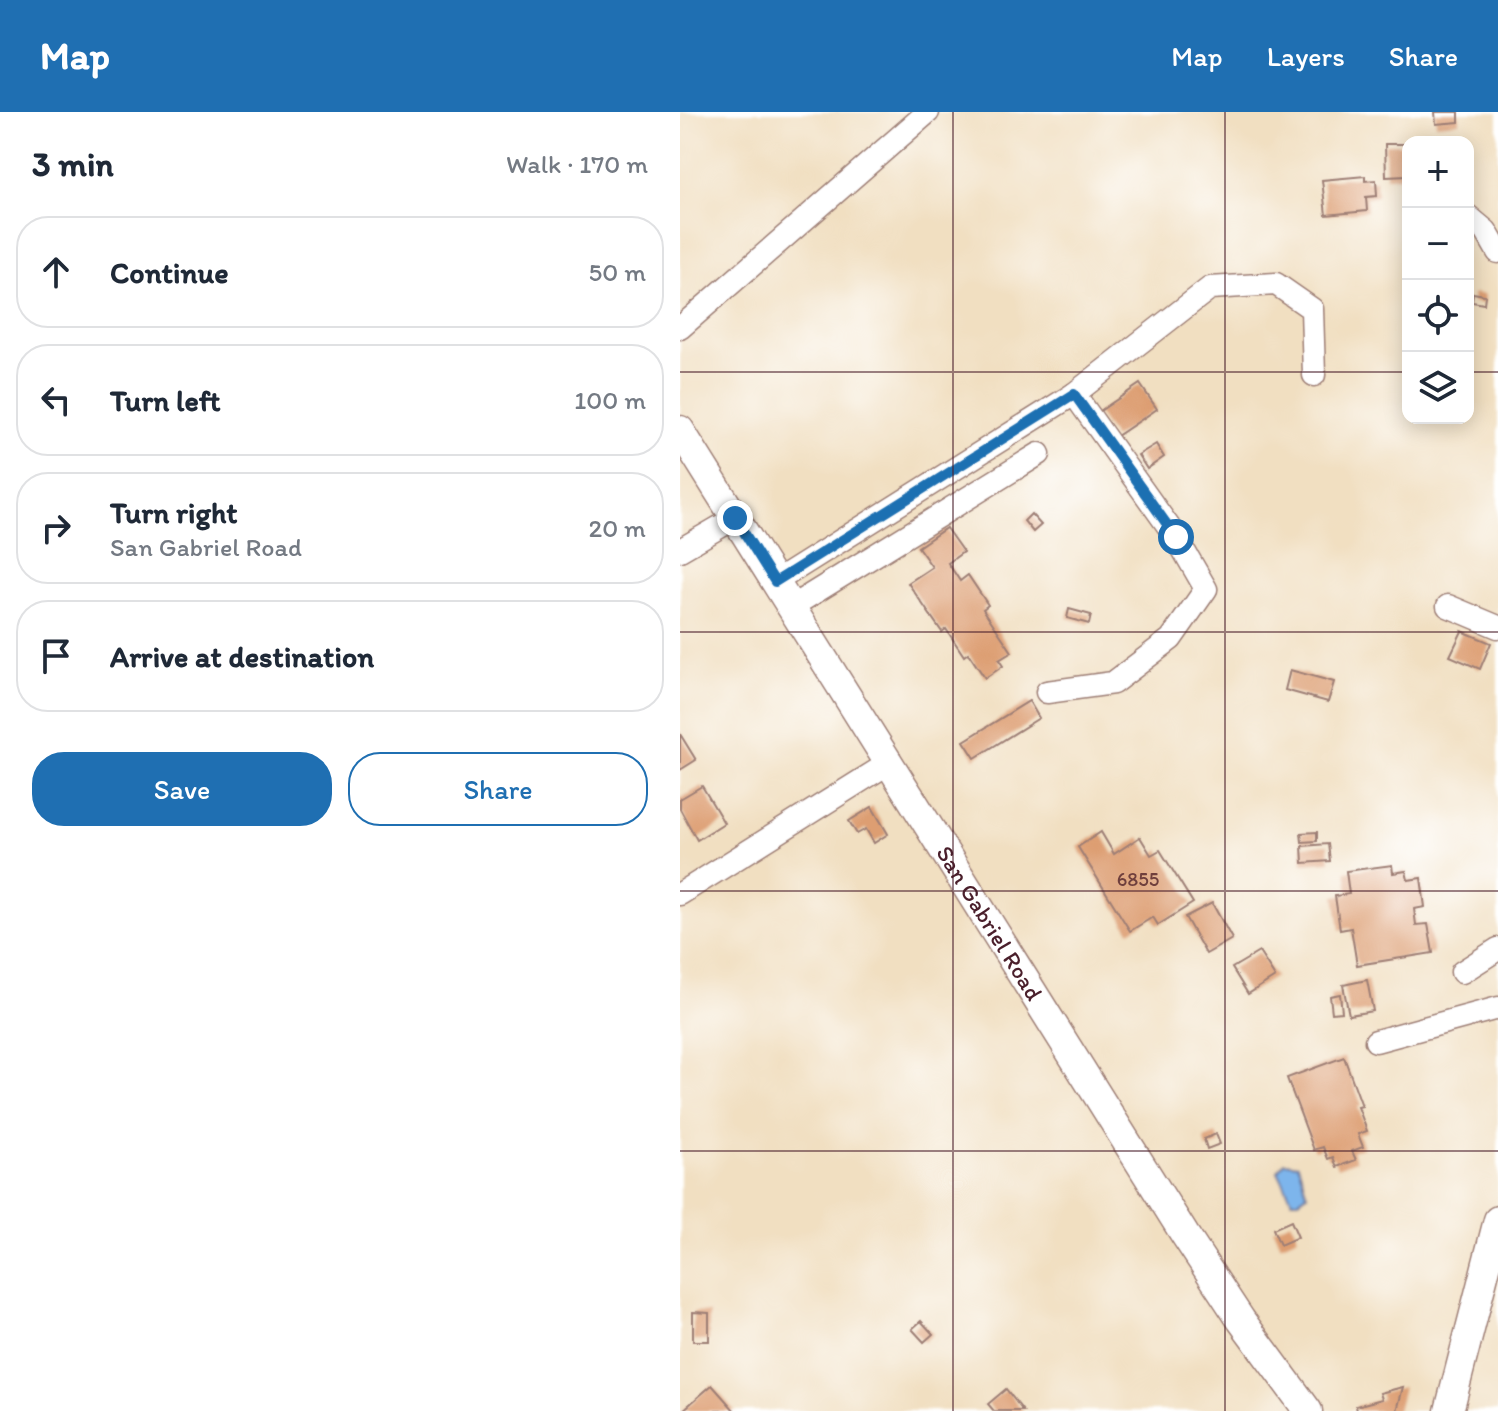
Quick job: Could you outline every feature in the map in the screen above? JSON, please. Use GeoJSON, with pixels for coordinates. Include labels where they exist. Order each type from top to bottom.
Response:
{"type":"FeatureCollection","features":[{"type":"Feature","properties":{"kind":"street"},"geometry":{"type":"LineString","coordinates":[[680,328],[928,112]]}},
{"type":"Feature","properties":{"kind":"street"},"geometry":{"type":"LineString","coordinates":[[1474,221],[1486,231],[1498,252]]}},
{"type":"Feature","properties":{"kind":"street"},"geometry":{"type":"LineString","coordinates":[[775,582],[1074,394],[1210,288],[1276,284],[1312,309],[1314,375]]}},
{"type":"Feature","properties":{"kind":"street"},"geometry":{"type":"LineString","coordinates":[[1047,692],[1113,683],[1171,639],[1206,589],[1176,537],[1074,394]]}},
{"type":"Feature","properties":{"kind":"street","name":"San Gabriel Road"},"geometry":{"type":"LineString","coordinates":[[680,430],[1185,1235],[1241,1320],[1308,1411]]}},
{"type":"Feature","properties":{"kind":"street"},"geometry":{"type":"LineString","coordinates":[[791,607],[1039,454]]}},
{"type":"Feature","properties":{"kind":"street"},"geometry":{"type":"LineString","coordinates":[[680,550],[735,518]]}},
{"type":"Feature","properties":{"kind":"street"},"geometry":{"type":"LineString","coordinates":[[1448,606],[1498,627]]}},
{"type":"Feature","properties":{"kind":"street"},"geometry":{"type":"LineString","coordinates":[[680,894],[889,763]]}},
{"type":"Feature","properties":{"kind":"street"},"geometry":{"type":"LineString","coordinates":[[1462,972],[1498,949]]}},
{"type":"Feature","properties":{"kind":"street"},"geometry":{"type":"LineString","coordinates":[[1376,1041],[1498,1008]]}},
{"type":"Feature","properties":{"kind":"street"},"geometry":{"type":"LineString","coordinates":[[1449,1411],[1498,1220]]}},
{"type":"Feature","properties":{"kind":"water"},"geometry":{"type":"Polygon","coordinates":[[[1285,1162],[1298,1164],[1307,1194],[1299,1200],[1292,1200],[1278,1171],[1285,1162]]]}},
{"type":"Feature","properties":{"kind":"building"},"geometry":{"type":"Polygon","coordinates":[[[1435,112],[1459,112],[1459,122],[1436,124],[1435,112]]]}},
{"type":"Feature","properties":{"kind":"building"},"geometry":{"type":"Polygon","coordinates":[[[1385,144],[1402,144],[1402,176],[1386,177],[1385,144]]]}},
{"type":"Feature","properties":{"kind":"building"},"geometry":{"type":"Polygon","coordinates":[[[1365,176],[1365,181],[1376,180],[1377,196],[1366,197],[1367,211],[1326,215],[1322,180],[1365,176]]]}},
{"type":"Feature","properties":{"kind":"building"},"geometry":{"type":"Polygon","coordinates":[[[1474,293],[1485,295],[1484,304],[1474,302],[1474,293]]]}},
{"type":"Feature","properties":{"kind":"building"},"geometry":{"type":"Polygon","coordinates":[[[1140,384],[1157,409],[1114,438],[1097,413],[1140,384]]]}},
{"type":"Feature","properties":{"kind":"building"},"geometry":{"type":"Polygon","coordinates":[[[1156,444],[1164,457],[1147,469],[1138,455],[1156,444]]]}},
{"type":"Feature","properties":{"kind":"building"},"geometry":{"type":"Polygon","coordinates":[[[1031,514],[1041,525],[1033,532],[1024,521],[1031,514]]]}},
{"type":"Feature","properties":{"kind":"building"},"geometry":{"type":"Polygon","coordinates":[[[946,528],[963,552],[948,563],[960,581],[968,575],[988,605],[983,609],[1012,652],[999,660],[1003,666],[985,678],[968,653],[964,656],[946,629],[942,632],[908,583],[932,567],[918,547],[946,528]]]}},
{"type":"Feature","properties":{"kind":"building"},"geometry":{"type":"Polygon","coordinates":[[[1069,609],[1091,615],[1089,624],[1067,618],[1069,609]]]}},
{"type":"Feature","properties":{"kind":"building"},"geometry":{"type":"Polygon","coordinates":[[[1462,631],[1491,643],[1480,669],[1450,656],[1462,631]]]}},
{"type":"Feature","properties":{"kind":"building"},"geometry":{"type":"Polygon","coordinates":[[[1290,670],[1334,682],[1328,702],[1285,690],[1290,670]]]}},
{"type":"Feature","properties":{"kind":"building"},"geometry":{"type":"Polygon","coordinates":[[[1029,701],[1039,718],[975,758],[964,741],[1029,701]]]}},
{"type":"Feature","properties":{"kind":"building"},"geometry":{"type":"Polygon","coordinates":[[[680,734],[696,760],[680,770],[680,734]]]}},
{"type":"Feature","properties":{"kind":"building"},"geometry":{"type":"Polygon","coordinates":[[[702,786],[724,823],[697,840],[680,809],[680,799],[702,786]]]}},
{"type":"Feature","properties":{"kind":"building"},"geometry":{"type":"Polygon","coordinates":[[[872,807],[888,834],[874,843],[866,829],[857,834],[849,821],[872,807]]]}},
{"type":"Feature","properties":{"kind":"building"},"geometry":{"type":"Polygon","coordinates":[[[1101,832],[1114,854],[1140,837],[1151,855],[1160,850],[1193,903],[1158,925],[1153,917],[1130,931],[1078,847],[1101,832]]]}},
{"type":"Feature","properties":{"kind":"building"},"geometry":{"type":"Polygon","coordinates":[[[1317,832],[1317,841],[1302,842],[1301,833],[1317,832]]]}},
{"type":"Feature","properties":{"kind":"building"},"geometry":{"type":"Polygon","coordinates":[[[1328,844],[1330,861],[1303,863],[1302,846],[1328,844]]]}},
{"type":"Feature","properties":{"kind":"building"},"geometry":{"type":"Polygon","coordinates":[[[1392,865],[1393,873],[1406,871],[1408,880],[1421,878],[1425,907],[1414,909],[1416,925],[1428,924],[1433,953],[1357,965],[1351,928],[1340,930],[1335,896],[1349,894],[1346,871],[1392,865]]]}},
{"type":"Feature","properties":{"kind":"building"},"geometry":{"type":"Polygon","coordinates":[[[1212,903],[1232,939],[1206,954],[1185,917],[1212,903]]]}},
{"type":"Feature","properties":{"kind":"building"},"geometry":{"type":"Polygon","coordinates":[[[1259,952],[1275,977],[1248,994],[1232,968],[1259,952]]]}},
{"type":"Feature","properties":{"kind":"building"},"geometry":{"type":"Polygon","coordinates":[[[1367,980],[1373,1011],[1349,1015],[1343,985],[1367,980]]]}},
{"type":"Feature","properties":{"kind":"building"},"geometry":{"type":"Polygon","coordinates":[[[1340,994],[1342,1012],[1332,1013],[1330,996],[1340,994]]]}},
{"type":"Feature","properties":{"kind":"building"},"geometry":{"type":"Polygon","coordinates":[[[1344,1057],[1362,1106],[1358,1107],[1367,1131],[1358,1134],[1363,1147],[1352,1151],[1356,1160],[1337,1167],[1333,1157],[1328,1159],[1323,1147],[1314,1150],[1287,1078],[1344,1057]]]}},
{"type":"Feature","properties":{"kind":"building"},"geometry":{"type":"Polygon","coordinates":[[[1216,1134],[1220,1144],[1207,1149],[1204,1139],[1216,1134]]]}},
{"type":"Feature","properties":{"kind":"building"},"geometry":{"type":"Polygon","coordinates":[[[1291,1221],[1298,1237],[1280,1245],[1273,1229],[1291,1221]]]}},
{"type":"Feature","properties":{"kind":"building"},"geometry":{"type":"Polygon","coordinates":[[[693,1312],[709,1313],[709,1341],[693,1341],[693,1312]]]}},
{"type":"Feature","properties":{"kind":"building"},"geometry":{"type":"Polygon","coordinates":[[[921,1321],[933,1334],[924,1342],[912,1329],[921,1321]]]}},
{"type":"Feature","properties":{"kind":"building"},"geometry":{"type":"Polygon","coordinates":[[[712,1385],[735,1411],[682,1411],[712,1385]]]}},
{"type":"Feature","properties":{"kind":"building"},"geometry":{"type":"Polygon","coordinates":[[[1403,1387],[1397,1411],[1357,1411],[1356,1406],[1382,1399],[1380,1393],[1403,1387]]]}},
{"type":"Feature","properties":{"kind":"building"},"geometry":{"type":"Polygon","coordinates":[[[1006,1389],[1023,1411],[994,1411],[988,1404],[1006,1389]]]}},
{"type":"Feature","properties":{"kind":"route"},"geometry":{"type":"LineString","coordinates":[[735,518],[775,582],[1074,394],[1176,537]]}}]}
